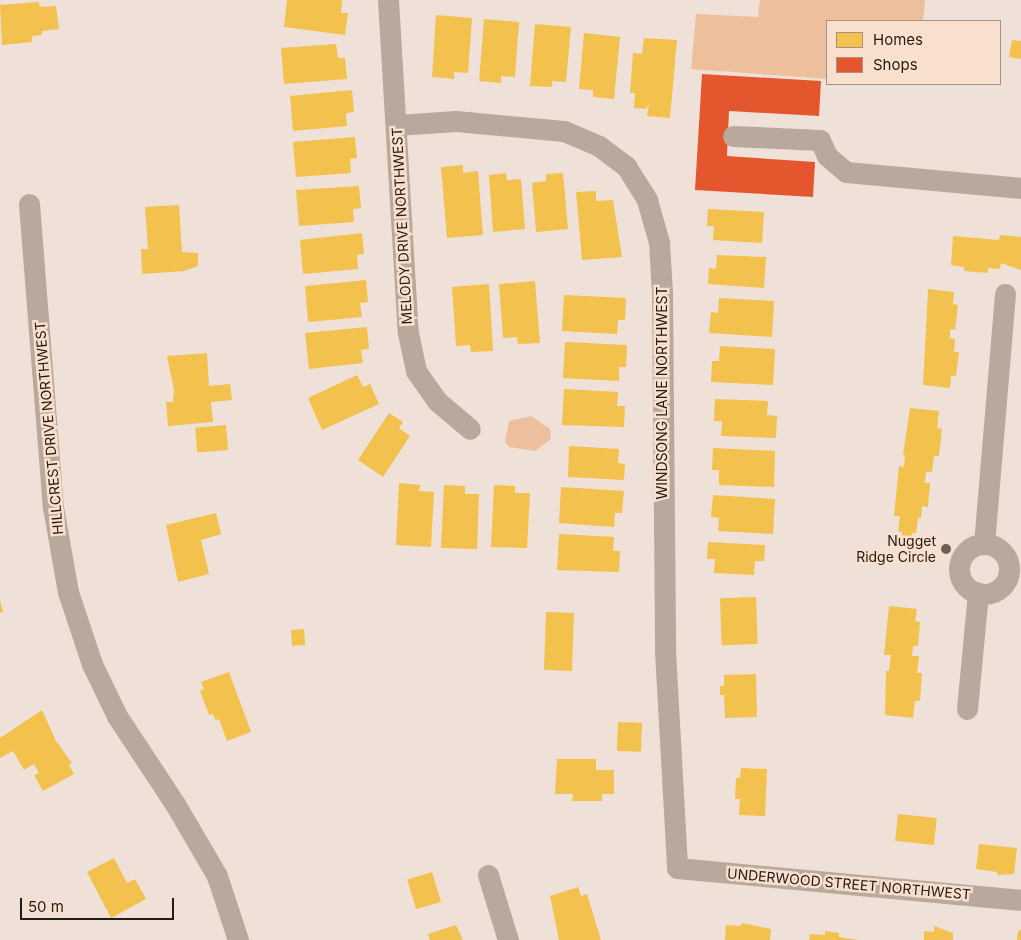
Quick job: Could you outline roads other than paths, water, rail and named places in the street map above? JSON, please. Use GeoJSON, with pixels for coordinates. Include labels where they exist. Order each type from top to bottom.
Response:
{"type":"FeatureCollection","features":[{"type":"Feature","properties":{"kind":"street","name":"MELODY DRIVE NORTHWEST"},"geometry":{"type":"LineString","coordinates":[[388,0],[408,333],[416,371],[437,401],[470,429]]}},
{"type":"Feature","properties":{"kind":"street","name":"WINDSONG LANE NORTHWEST"},"geometry":{"type":"LineString","coordinates":[[396,125],[456,121],[564,131],[599,146],[626,166],[647,200],[659,242],[662,292],[665,651],[677,868]]}},
{"type":"Feature","properties":{"kind":"street"},"geometry":{"type":"LineString","coordinates":[[732,136],[820,140],[827,156],[846,172],[1021,188]]}},
{"type":"Feature","properties":{"kind":"street","name":"HILLCREST DRIVE NORTHWEST"},"geometry":{"type":"LineString","coordinates":[[29,204],[53,506],[68,592],[92,664],[113,708],[175,804],[217,876],[238,940]]}},
{"type":"Feature","properties":{"kind":"street"},"geometry":{"type":"LineString","coordinates":[[984,544],[1005,294]]}},
{"type":"Feature","properties":{"kind":"street"},"geometry":{"type":"LineString","coordinates":[[984,544],[992,545],[1005,555],[1015,572],[1002,586],[987,594],[978,594],[965,585],[959,570],[969,549],[984,544]]}},
{"type":"Feature","properties":{"kind":"street"},"geometry":{"type":"LineString","coordinates":[[966,709],[978,594]]}},
{"type":"Feature","properties":{"kind":"street","name":"UNDERWOOD STREET NORTHWEST"},"geometry":{"type":"LineString","coordinates":[[677,868],[1021,900]]}},
{"type":"Feature","properties":{"kind":"street"},"geometry":{"type":"LineString","coordinates":[[488,875],[508,940]]}},
{"type":"Feature","properties":{"kind":"place","name":"Nugget Ridge Circle"},"geometry":{"type":"Point","coordinates":[946,549]}}]}
